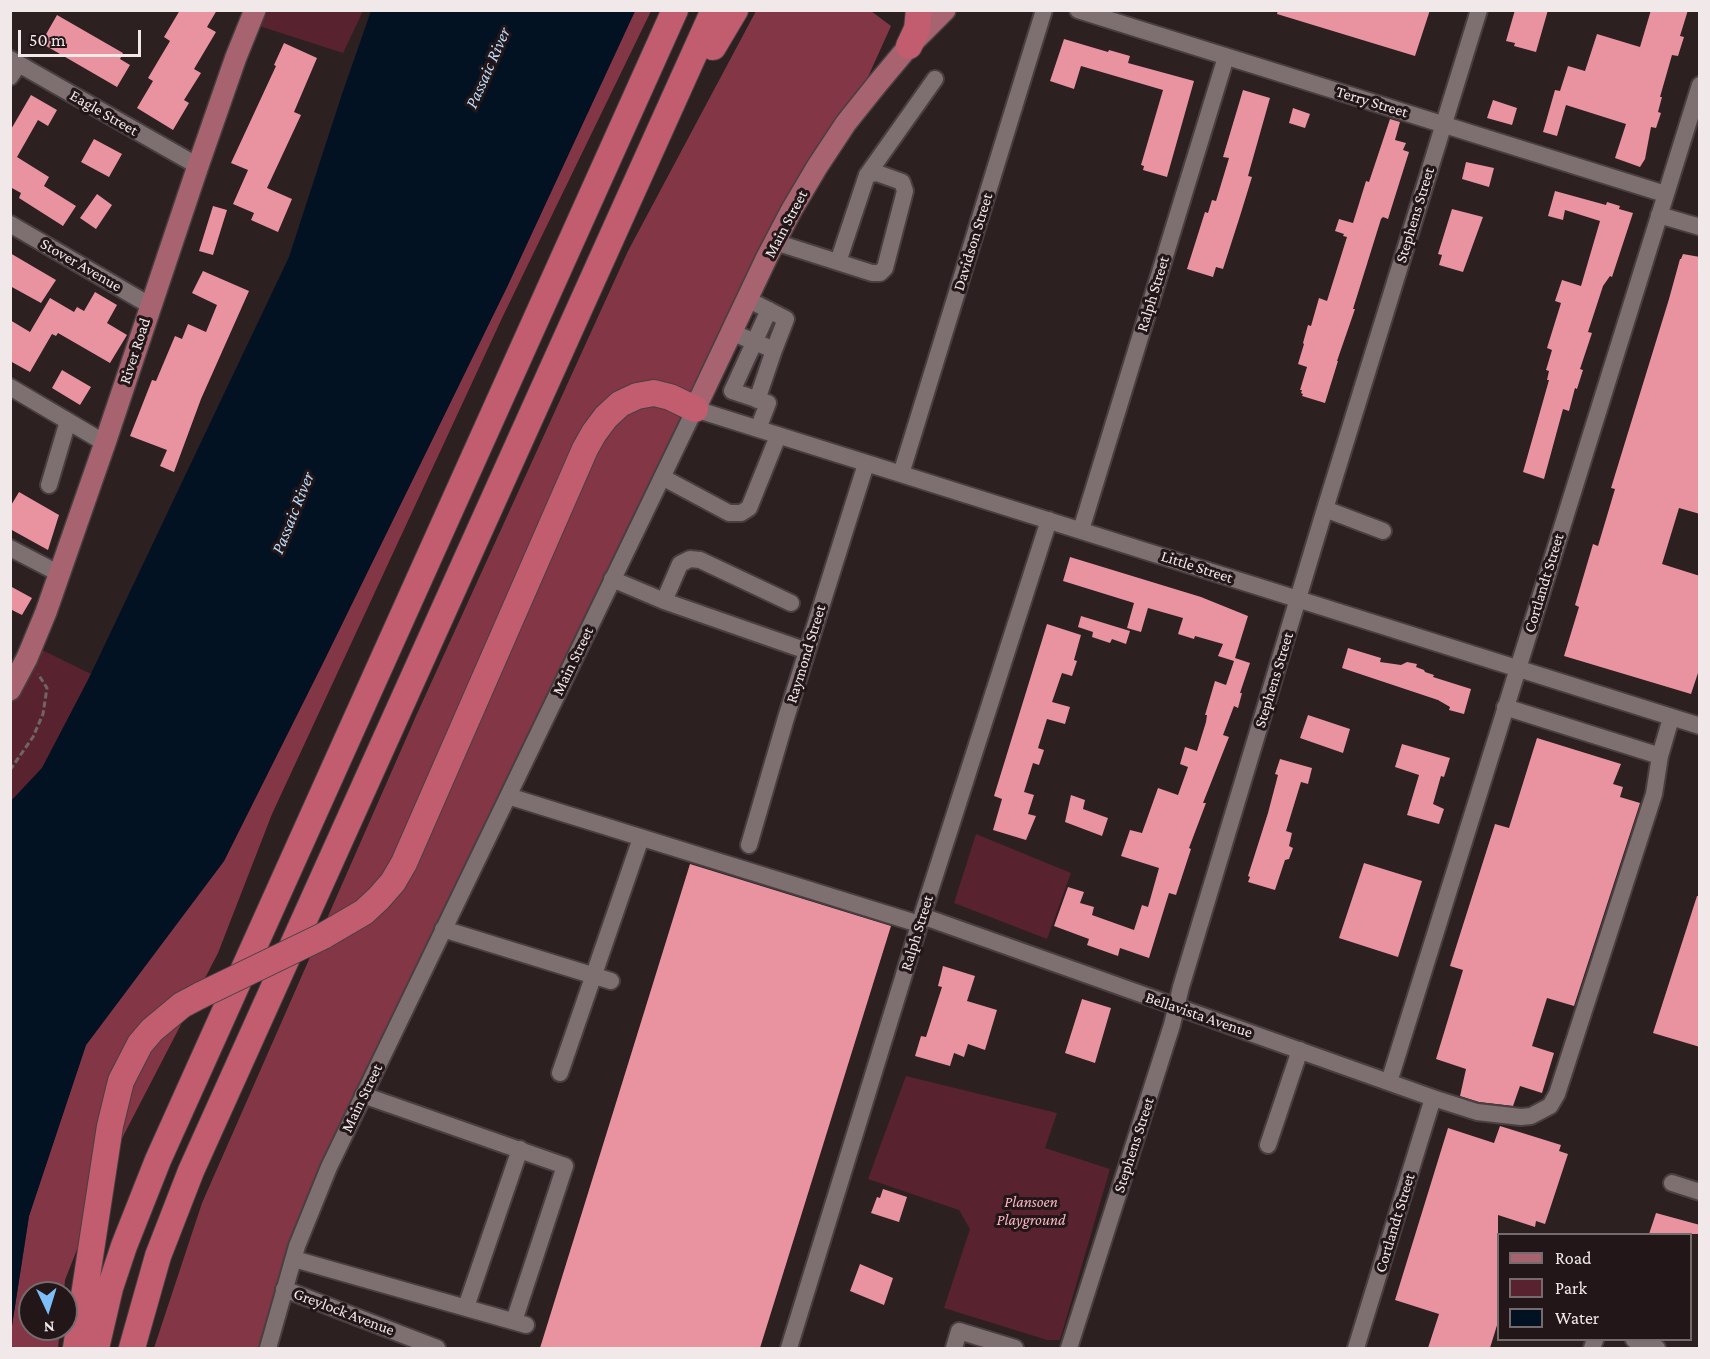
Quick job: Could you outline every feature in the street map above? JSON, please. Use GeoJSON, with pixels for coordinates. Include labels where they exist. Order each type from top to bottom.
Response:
{"type":"FeatureCollection","features":[{"type":"Feature","properties":{"kind":"highway"},"geometry":{"type":"LineString","coordinates":[[96,1348],[110,1288],[158,1160],[675,10]]}},
{"type":"Feature","properties":{"kind":"highway"},"geometry":{"type":"LineString","coordinates":[[132,1348],[158,1256],[191,1172],[714,10]]}},
{"type":"Feature","properties":{"kind":"highway"},"geometry":{"type":"LineString","coordinates":[[565,342],[707,60],[735,10]]}},
{"type":"Feature","properties":{"kind":"highway"},"geometry":{"type":"LineString","coordinates":[[909,46],[917,29],[919,10]]}},
{"type":"Feature","properties":{"kind":"highway"},"geometry":{"type":"LineString","coordinates":[[76,1348],[110,1126],[121,1081],[140,1044],[152,1030],[182,1005],[344,925],[371,905],[393,882],[404,863],[594,433],[620,404],[637,396],[654,393],[670,397],[694,409]]}},
{"type":"Feature","properties":{"kind":"main road","name":"River Road"},"geometry":{"type":"LineString","coordinates":[[10,690],[24,664],[46,612],[198,166],[255,10]]}},
{"type":"Feature","properties":{"kind":"main road","name":"Main Street"},"geometry":{"type":"LineString","coordinates":[[694,409],[775,242],[817,167],[846,123],[909,46],[945,10]]}},
{"type":"Feature","properties":{"kind":"street","name":"Davidson Street"},"geometry":{"type":"LineString","coordinates":[[901,474],[1044,10]]}},
{"type":"Feature","properties":{"kind":"street","name":"Terry Street"},"geometry":{"type":"LineString","coordinates":[[1078,10],[1665,194]]}},
{"type":"Feature","properties":{"kind":"street","name":"Stephens Street"},"geometry":{"type":"LineString","coordinates":[[1069,1348],[1172,1025],[1326,509],[1479,10]]}},
{"type":"Feature","properties":{"kind":"street","name":"Ralph Street"},"geometry":{"type":"LineString","coordinates":[[1081,530],[1226,57]]}},
{"type":"Feature","properties":{"kind":"street","name":"Eagle Street"},"geometry":{"type":"LineString","coordinates":[[13,66],[198,166]]}},
{"type":"Feature","properties":{"kind":"street"},"geometry":{"type":"LineString","coordinates":[[838,262],[867,175],[934,79]]}},
{"type":"Feature","properties":{"kind":"street","name":"Cortlandt Street"},"geometry":{"type":"LineString","coordinates":[[1389,1082],[1700,85]]}},
{"type":"Feature","properties":{"kind":"street"},"geometry":{"type":"LineString","coordinates":[[775,242],[872,273],[880,273],[885,268],[905,191],[902,182],[877,173],[867,175]]}},
{"type":"Feature","properties":{"kind":"street"},"geometry":{"type":"LineString","coordinates":[[1659,215],[1700,227]]}},
{"type":"Feature","properties":{"kind":"street","name":"Stover Avenue"},"geometry":{"type":"LineString","coordinates":[[10,224],[151,306]]}},
{"type":"Feature","properties":{"kind":"street"},"geometry":{"type":"LineString","coordinates":[[747,300],[786,319],[757,400]]}},
{"type":"Feature","properties":{"kind":"street"},"geometry":{"type":"LineString","coordinates":[[729,420],[753,342],[769,310]]}},
{"type":"Feature","properties":{"kind":"street"},"geometry":{"type":"LineString","coordinates":[[731,332],[774,350]]}},
{"type":"Feature","properties":{"kind":"street"},"geometry":{"type":"LineString","coordinates":[[708,381],[768,403],[758,429]]}},
{"type":"Feature","properties":{"kind":"street"},"geometry":{"type":"LineString","coordinates":[[10,387],[105,443]]}},
{"type":"Feature","properties":{"kind":"street","name":"Little Street"},"geometry":{"type":"LineString","coordinates":[[694,409],[1700,726]]}},
{"type":"Feature","properties":{"kind":"street","name":"Main Street"},"geometry":{"type":"LineString","coordinates":[[268,1348],[284,1289],[312,1207],[363,1095],[694,409]]}},
{"type":"Feature","properties":{"kind":"street"},"geometry":{"type":"LineString","coordinates":[[49,485],[68,421]]}},
{"type":"Feature","properties":{"kind":"street"},"geometry":{"type":"LineString","coordinates":[[662,477],[729,513],[741,513],[748,508],[778,436]]}},
{"type":"Feature","properties":{"kind":"street","name":"Raymond Street"},"geometry":{"type":"LineString","coordinates":[[749,845],[800,648],[866,464]]}},
{"type":"Feature","properties":{"kind":"street"},"geometry":{"type":"LineString","coordinates":[[1326,509],[1383,531]]}},
{"type":"Feature","properties":{"kind":"street","name":"Ralph Street"},"geometry":{"type":"LineString","coordinates":[[789,1348],[920,920],[1049,520]]}},
{"type":"Feature","properties":{"kind":"street"},"geometry":{"type":"LineString","coordinates":[[10,548],[58,573]]}},
{"type":"Feature","properties":{"kind":"street"},"geometry":{"type":"LineString","coordinates":[[664,601],[680,564],[690,559],[700,560],[791,603]]}},
{"type":"Feature","properties":{"kind":"street"},"geometry":{"type":"LineString","coordinates":[[612,579],[664,601],[800,648]]}},
{"type":"Feature","properties":{"kind":"street"},"geometry":{"type":"LineString","coordinates":[[1505,707],[1660,756]]}},
{"type":"Feature","properties":{"kind":"street","name":"Bellavista Avenue"},"geometry":{"type":"LineString","coordinates":[[508,796],[920,920],[1477,1112],[1521,1117],[1531,1116],[1545,1110],[1554,1101],[1654,794],[1660,756],[1671,718]]}},
{"type":"Feature","properties":{"kind":"street"},"geometry":{"type":"LineString","coordinates":[[560,1072],[642,838]]}},
{"type":"Feature","properties":{"kind":"street"},"geometry":{"type":"LineString","coordinates":[[443,929],[611,981]]}},
{"type":"Feature","properties":{"kind":"street"},"geometry":{"type":"LineString","coordinates":[[1268,1145],[1300,1050]]}},
{"type":"Feature","properties":{"kind":"street"},"geometry":{"type":"LineString","coordinates":[[294,1259],[520,1323],[565,1166],[363,1095]]}},
{"type":"Feature","properties":{"kind":"street","name":"Cortlandt Street"},"geometry":{"type":"LineString","coordinates":[[1356,1348],[1433,1098]]}},
{"type":"Feature","properties":{"kind":"street"},"geometry":{"type":"LineString","coordinates":[[466,1307],[520,1149]]}},
{"type":"Feature","properties":{"kind":"street"},"geometry":{"type":"LineString","coordinates":[[1672,1183],[1700,1192]]}},
{"type":"Feature","properties":{"kind":"street","name":"Greylock Avenue"},"geometry":{"type":"LineString","coordinates":[[284,1289],[437,1348]]}},
{"type":"Feature","properties":{"kind":"street"},"geometry":{"type":"LineString","coordinates":[[954,1348],[959,1331],[1015,1348]]}},
{"type":"Feature","properties":{"kind":"street"},"geometry":{"type":"LineString","coordinates":[[1636,1342],[1657,1348]]}},
{"type":"Feature","properties":{"kind":"path"},"geometry":{"type":"LineString","coordinates":[[10,770],[33,737],[47,697],[45,683],[36,672],[24,664]]}},
{"type":"Feature","properties":{"kind":"green space"},"geometry":{"type":"Polygon","coordinates":[[[255,11],[363,11],[343,53],[250,23],[255,11]]]}},
{"type":"Feature","properties":{"kind":"green space"},"geometry":{"type":"Polygon","coordinates":[[[32,645],[91,674],[42,768],[11,801],[11,690],[32,645]]]}},
{"type":"Feature","properties":{"kind":"green space"},"geometry":{"type":"Polygon","coordinates":[[[976,834],[1071,873],[1047,939],[954,903],[976,834]]]}},
{"type":"Feature","properties":{"kind":"green space","name":"Plansoen Playground"},"geometry":{"type":"Polygon","coordinates":[[[906,1076],[1057,1113],[1045,1148],[1110,1169],[1060,1340],[1047,1340],[944,1308],[970,1229],[959,1210],[868,1179],[906,1076]]]}},
{"type":"Feature","properties":{"kind":"shaded area"},"geometry":{"type":"Polygon","coordinates":[[[635,11],[651,11],[503,316],[272,814],[218,953],[117,1148],[65,1281],[19,1281],[29,1216],[86,1045],[224,861],[507,287],[635,11]]]}},
{"type":"Feature","properties":{"kind":"shaded area"},"geometry":{"type":"Polygon","coordinates":[[[756,11],[871,11],[891,26],[863,88],[752,267],[576,642],[307,1196],[264,1348],[154,1348],[202,1203],[416,716],[628,251],[756,11]]]}},
{"type":"Feature","properties":{"kind":"shaded area"},"geometry":{"type":"Polygon","coordinates":[[[18,1287],[18,1341],[59,1341],[58,1348],[11,1348],[11,1332],[18,1287]]]}},
{"type":"Feature","properties":{"kind":"water","name":"Passaic River"},"geometry":{"type":"Polygon","coordinates":[[[371,11],[635,11],[507,287],[224,861],[86,1045],[29,1216],[11,1332],[11,801],[42,768],[87,682],[289,257],[371,11]]]}},
{"type":"Feature","properties":{"kind":"building"},"geometry":{"type":"Polygon","coordinates":[[[180,10],[217,10],[207,27],[216,32],[194,69],[201,73],[184,100],[189,103],[173,130],[137,108],[153,81],[148,78],[170,41],[164,37],[180,10]]]}},
{"type":"Feature","properties":{"kind":"building"},"geometry":{"type":"Polygon","coordinates":[[[1278,10],[1430,10],[1415,56],[1277,14],[1278,10]]]}},
{"type":"Feature","properties":{"kind":"building"},"geometry":{"type":"Polygon","coordinates":[[[1515,10],[1548,10],[1536,52],[1514,46],[1515,43],[1506,41],[1515,10]]]}},
{"type":"Feature","properties":{"kind":"building"},"geometry":{"type":"Polygon","coordinates":[[[1651,10],[1688,10],[1680,36],[1684,37],[1678,56],[1672,55],[1660,97],[1662,97],[1658,112],[1661,113],[1656,128],[1651,127],[1645,159],[1640,167],[1615,158],[1626,124],[1566,105],[1557,136],[1543,132],[1555,90],[1560,91],[1568,66],[1585,71],[1597,34],[1640,47],[1651,10]]]}},
{"type":"Feature","properties":{"kind":"building"},"geometry":{"type":"Polygon","coordinates":[[[57,15],[123,53],[120,59],[130,65],[117,87],[41,43],[57,15]]]}},
{"type":"Feature","properties":{"kind":"building"},"geometry":{"type":"Polygon","coordinates":[[[1064,39],[1130,56],[1128,63],[1194,81],[1167,177],[1143,170],[1144,166],[1141,165],[1163,90],[1081,66],[1074,89],[1050,81],[1064,39]]]}},
{"type":"Feature","properties":{"kind":"building"},"geometry":{"type":"Polygon","coordinates":[[[284,43],[317,58],[294,112],[301,115],[267,188],[292,199],[278,232],[251,220],[254,213],[233,204],[248,170],[231,163],[276,66],[274,65],[284,43]]]}},
{"type":"Feature","properties":{"kind":"building"},"geometry":{"type":"Polygon","coordinates":[[[1243,90],[1270,98],[1248,176],[1252,177],[1240,216],[1223,269],[1216,267],[1213,277],[1187,269],[1205,212],[1208,213],[1212,200],[1216,201],[1229,158],[1223,157],[1243,90]]]}},
{"type":"Feature","properties":{"kind":"building"},"geometry":{"type":"Polygon","coordinates":[[[31,95],[57,110],[48,126],[38,120],[17,157],[49,177],[44,186],[76,206],[63,226],[19,198],[21,193],[10,187],[10,131],[31,95]]]}},
{"type":"Feature","properties":{"kind":"building"},"geometry":{"type":"Polygon","coordinates":[[[1493,100],[1517,108],[1512,125],[1487,118],[1493,100]]]}},
{"type":"Feature","properties":{"kind":"building"},"geometry":{"type":"Polygon","coordinates":[[[1293,108],[1310,114],[1305,128],[1289,123],[1293,108]]]}},
{"type":"Feature","properties":{"kind":"building"},"geometry":{"type":"Polygon","coordinates":[[[1390,119],[1400,122],[1395,140],[1406,143],[1403,150],[1409,152],[1388,219],[1383,217],[1381,219],[1325,403],[1302,396],[1302,390],[1300,390],[1307,367],[1298,364],[1308,325],[1311,326],[1319,298],[1327,301],[1347,237],[1335,231],[1339,219],[1353,223],[1366,181],[1369,182],[1390,119]]]}},
{"type":"Feature","properties":{"kind":"building"},"geometry":{"type":"Polygon","coordinates":[[[94,139],[122,154],[109,177],[81,162],[94,139]]]}},
{"type":"Feature","properties":{"kind":"building"},"geometry":{"type":"Polygon","coordinates":[[[1466,162],[1494,168],[1489,187],[1462,179],[1466,162]]]}},
{"type":"Feature","properties":{"kind":"building"},"geometry":{"type":"Polygon","coordinates":[[[1555,191],[1606,205],[1607,202],[1633,213],[1612,277],[1610,276],[1603,286],[1588,332],[1592,333],[1580,369],[1583,370],[1569,411],[1563,409],[1544,479],[1523,472],[1549,380],[1547,380],[1549,371],[1546,370],[1552,350],[1547,348],[1561,303],[1555,301],[1562,280],[1581,286],[1600,221],[1565,210],[1563,220],[1548,216],[1555,191]]]}},
{"type":"Feature","properties":{"kind":"building"},"geometry":{"type":"Polygon","coordinates":[[[97,194],[112,205],[96,229],[80,218],[97,194]]]}},
{"type":"Feature","properties":{"kind":"building"},"geometry":{"type":"Polygon","coordinates":[[[213,206],[227,210],[213,255],[199,251],[213,206]]]}},
{"type":"Feature","properties":{"kind":"building"},"geometry":{"type":"Polygon","coordinates":[[[1452,209],[1483,217],[1463,272],[1439,265],[1442,255],[1438,254],[1452,209]]]}},
{"type":"Feature","properties":{"kind":"building"},"geometry":{"type":"Polygon","coordinates":[[[10,253],[56,280],[41,303],[10,286],[10,253]]]}},
{"type":"Feature","properties":{"kind":"building"},"geometry":{"type":"Polygon","coordinates":[[[1683,254],[1700,257],[1700,514],[1679,508],[1662,564],[1700,576],[1700,667],[1691,694],[1564,656],[1579,607],[1575,605],[1593,544],[1598,546],[1615,489],[1611,488],[1683,254]]]}},
{"type":"Feature","properties":{"kind":"building"},"geometry":{"type":"Polygon","coordinates":[[[203,271],[249,291],[201,399],[174,472],[160,466],[167,450],[130,436],[152,380],[156,381],[175,336],[182,339],[188,324],[206,332],[217,305],[192,293],[203,271]]]}},
{"type":"Feature","properties":{"kind":"building"},"geometry":{"type":"Polygon","coordinates":[[[95,292],[117,305],[107,323],[127,335],[110,363],[58,333],[56,336],[52,334],[30,372],[10,361],[10,320],[30,332],[50,298],[74,312],[77,307],[84,311],[95,292]]]}},
{"type":"Feature","properties":{"kind":"building"},"geometry":{"type":"Polygon","coordinates":[[[62,370],[91,387],[80,405],[52,388],[62,370]]]}},
{"type":"Feature","properties":{"kind":"building"},"geometry":{"type":"Polygon","coordinates":[[[19,492],[59,515],[48,550],[10,529],[10,507],[19,492]]]}},
{"type":"Feature","properties":{"kind":"building"},"geometry":{"type":"Polygon","coordinates":[[[1070,557],[1201,597],[1248,616],[1235,658],[1250,663],[1240,693],[1242,693],[1238,708],[1234,706],[1223,735],[1229,737],[1203,803],[1206,803],[1189,848],[1191,849],[1176,895],[1169,893],[1149,958],[1120,948],[1118,956],[1087,945],[1089,939],[1054,926],[1068,887],[1084,892],[1080,903],[1094,907],[1092,915],[1134,930],[1142,905],[1148,907],[1159,868],[1121,856],[1130,830],[1142,833],[1158,788],[1178,795],[1188,767],[1180,764],[1185,747],[1197,751],[1215,681],[1226,685],[1234,661],[1218,656],[1223,644],[1178,634],[1183,618],[1148,608],[1141,632],[1127,628],[1134,603],[1063,581],[1070,557]]]}},
{"type":"Feature","properties":{"kind":"building"},"geometry":{"type":"Polygon","coordinates":[[[10,586],[32,598],[22,615],[10,609],[10,586]]]}},
{"type":"Feature","properties":{"kind":"building"},"geometry":{"type":"Polygon","coordinates":[[[1081,616],[1130,631],[1126,644],[1112,639],[1110,643],[1092,637],[1093,632],[1078,627],[1081,616]]]}},
{"type":"Feature","properties":{"kind":"building"},"geometry":{"type":"Polygon","coordinates":[[[1047,624],[1081,635],[1072,676],[1062,673],[1052,702],[1070,707],[1065,724],[1047,719],[1038,748],[1044,750],[1039,765],[1033,763],[1024,792],[1034,795],[1028,814],[1036,816],[1026,840],[993,830],[1002,799],[994,796],[1047,624]]]}},
{"type":"Feature","properties":{"kind":"building"},"geometry":{"type":"Polygon","coordinates":[[[1348,648],[1381,658],[1380,662],[1401,665],[1407,662],[1417,664],[1416,667],[1434,675],[1433,677],[1471,689],[1464,714],[1449,710],[1450,707],[1438,700],[1342,668],[1348,648]]]}},
{"type":"Feature","properties":{"kind":"building"},"geometry":{"type":"Polygon","coordinates":[[[1308,715],[1350,729],[1343,753],[1300,738],[1308,715]]]}},
{"type":"Feature","properties":{"kind":"building"},"geometry":{"type":"Polygon","coordinates":[[[1537,738],[1621,764],[1613,784],[1623,787],[1620,797],[1640,803],[1574,1006],[1547,998],[1532,1046],[1554,1053],[1542,1093],[1520,1086],[1513,1106],[1479,1102],[1460,1096],[1466,1069],[1436,1059],[1463,970],[1450,966],[1495,824],[1509,828],[1537,738]]]}},
{"type":"Feature","properties":{"kind":"building"},"geometry":{"type":"Polygon","coordinates":[[[1402,744],[1450,758],[1444,777],[1441,776],[1433,804],[1444,809],[1439,824],[1407,815],[1419,775],[1395,767],[1402,744]]]}},
{"type":"Feature","properties":{"kind":"building"},"geometry":{"type":"Polygon","coordinates":[[[1280,759],[1312,768],[1308,784],[1301,782],[1286,831],[1292,833],[1289,846],[1293,848],[1289,859],[1285,860],[1275,890],[1248,882],[1250,877],[1248,876],[1268,813],[1280,759]]]}},
{"type":"Feature","properties":{"kind":"building"},"geometry":{"type":"Polygon","coordinates":[[[1071,795],[1085,800],[1083,809],[1108,818],[1102,836],[1065,822],[1071,795]]]}},
{"type":"Feature","properties":{"kind":"building"},"geometry":{"type":"Polygon","coordinates":[[[1364,863],[1422,881],[1398,957],[1339,938],[1364,863]]]}},
{"type":"Feature","properties":{"kind":"building"},"geometry":{"type":"Polygon","coordinates":[[[690,864],[891,926],[760,1348],[540,1348],[690,864]]]}},
{"type":"Feature","properties":{"kind":"building"},"geometry":{"type":"Polygon","coordinates":[[[1697,896],[1700,896],[1700,1047],[1653,1033],[1697,896]]]}},
{"type":"Feature","properties":{"kind":"building"},"geometry":{"type":"Polygon","coordinates":[[[943,966],[975,976],[967,1001],[997,1010],[985,1050],[968,1044],[964,1057],[954,1053],[950,1066],[915,1056],[921,1036],[926,1037],[942,987],[938,986],[943,966]]]}},
{"type":"Feature","properties":{"kind":"building"},"geometry":{"type":"Polygon","coordinates":[[[1082,999],[1111,1008],[1095,1063],[1065,1053],[1082,999]]]}},
{"type":"Feature","properties":{"kind":"building"},"geometry":{"type":"Polygon","coordinates":[[[1500,1126],[1561,1145],[1559,1151],[1568,1154],[1545,1224],[1536,1221],[1535,1227],[1498,1215],[1497,1325],[1490,1348],[1428,1348],[1439,1314],[1395,1300],[1448,1128],[1494,1143],[1500,1126]]]}},
{"type":"Feature","properties":{"kind":"building"},"geometry":{"type":"Polygon","coordinates":[[[883,1189],[907,1197],[899,1222],[871,1213],[883,1189]]]}},
{"type":"Feature","properties":{"kind":"building"},"geometry":{"type":"Polygon","coordinates":[[[1656,1213],[1700,1225],[1700,1234],[1649,1233],[1656,1213]]]}},
{"type":"Feature","properties":{"kind":"building"},"geometry":{"type":"Polygon","coordinates":[[[860,1264],[893,1278],[884,1305],[850,1291],[860,1264]]]}}]}
